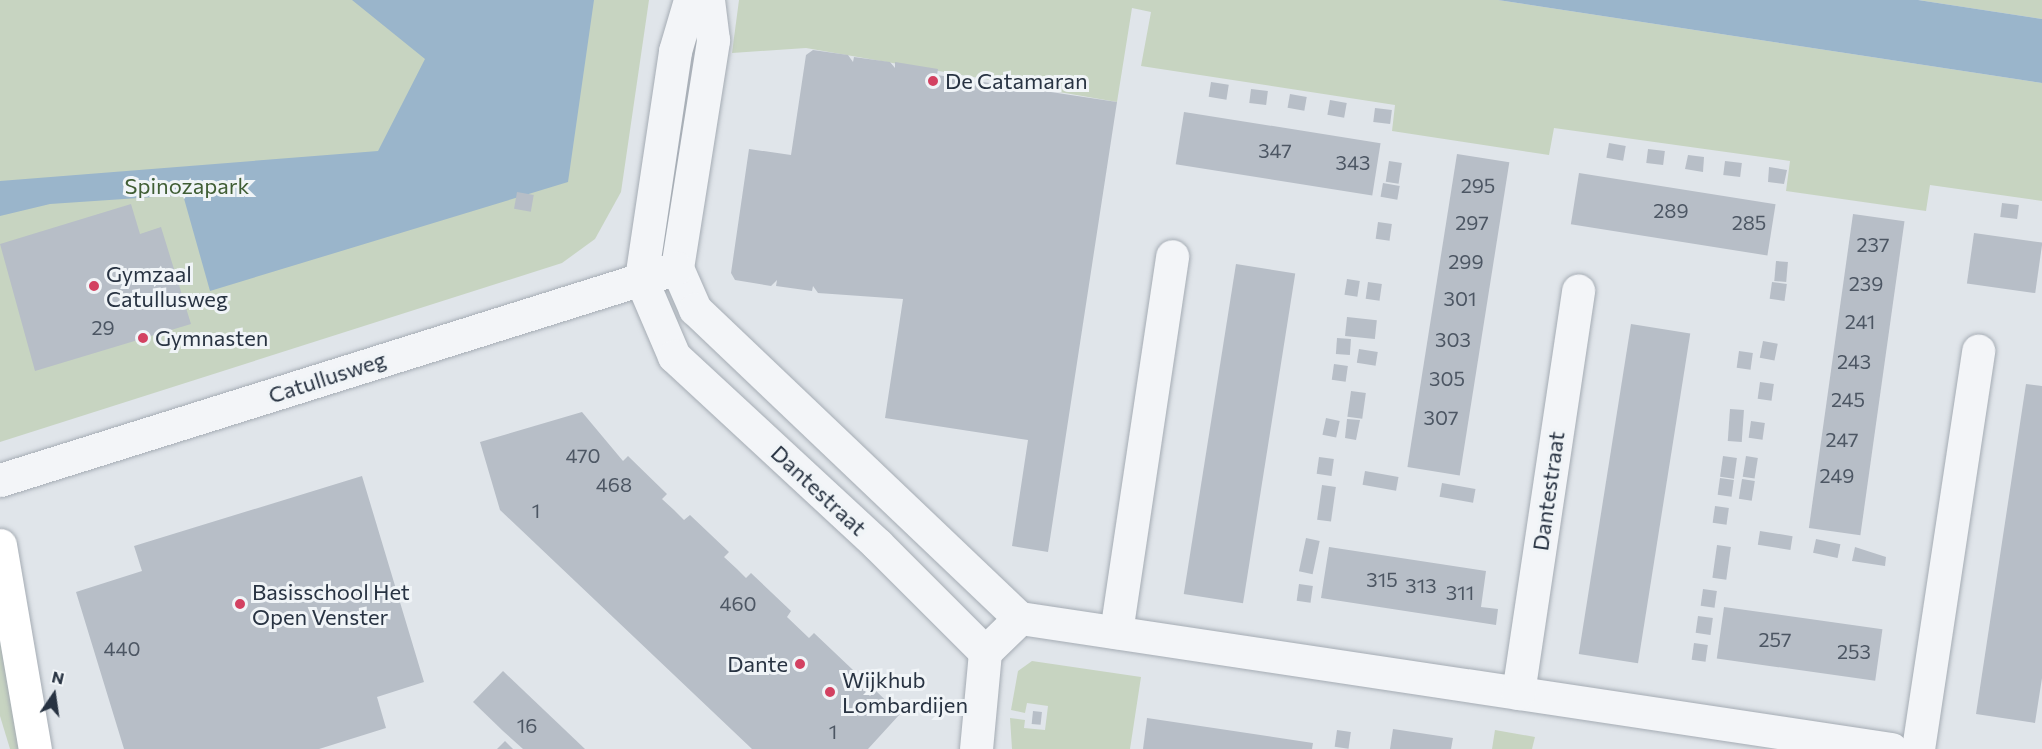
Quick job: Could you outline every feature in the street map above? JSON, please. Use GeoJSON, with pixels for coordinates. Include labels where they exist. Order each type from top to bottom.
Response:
{"type":"FeatureCollection","features":[{"type":"Feature","properties":{"kind":"street"},"geometry":{"type":"LineString","coordinates":[[641,279],[675,51],[690,0]]}},
{"type":"Feature","properties":{"kind":"street"},"geometry":{"type":"LineString","coordinates":[[677,268],[713,39],[708,0]]}},
{"type":"Feature","properties":{"kind":"street"},"geometry":{"type":"LineString","coordinates":[[1116,632],[1172,256]]}},
{"type":"Feature","properties":{"kind":"street","name":"Catullusweg"},"geometry":{"type":"LineString","coordinates":[[7,478],[677,268]]}},
{"type":"Feature","properties":{"kind":"street","name":"Dantestraat"},"geometry":{"type":"LineString","coordinates":[[677,268],[695,309],[1020,618]]}},
{"type":"Feature","properties":{"kind":"street","name":"Dantestraat"},"geometry":{"type":"LineString","coordinates":[[641,279],[674,356],[877,544],[985,652]]}},
{"type":"Feature","properties":{"kind":"street","name":"Dantestraat"},"geometry":{"type":"LineString","coordinates":[[1518,693],[1578,290]]}},
{"type":"Feature","properties":{"kind":"street"},"geometry":{"type":"LineString","coordinates":[[1918,749],[1978,351]]}},
{"type":"Feature","properties":{"kind":"street"},"geometry":{"type":"LineString","coordinates":[[0,545],[35,749]]}},
{"type":"Feature","properties":{"kind":"street"},"geometry":{"type":"LineString","coordinates":[[976,749],[985,652],[1020,618],[1891,749]]}},
{"type":"Feature","properties":{"kind":"green space","name":"Spinozapark"},"geometry":{"type":"Polygon","coordinates":[[[0,0],[649,0],[621,192],[595,239],[562,263],[0,442],[0,0]]]}},
{"type":"Feature","properties":{"kind":"green space"},"geometry":{"type":"Polygon","coordinates":[[[739,0],[1498,0],[2042,83],[2042,201],[1930,185],[1926,211],[1786,191],[1790,161],[1554,128],[1549,155],[1392,131],[1395,105],[1141,66],[1151,12],[1132,8],[1117,102],[806,48],[732,53],[739,0]]]}},
{"type":"Feature","properties":{"kind":"green space"},"geometry":{"type":"Polygon","coordinates":[[[1918,0],[2042,0],[2042,19],[1918,0]]]}},
{"type":"Feature","properties":{"kind":"green space"},"geometry":{"type":"Polygon","coordinates":[[[0,583],[23,749],[10,749],[0,716],[0,583]]]}},
{"type":"Feature","properties":{"kind":"green space"},"geometry":{"type":"Polygon","coordinates":[[[1032,661],[1141,677],[1130,749],[1012,749],[1010,718],[1025,720],[1024,728],[1045,730],[1048,706],[1027,703],[1025,713],[1011,710],[1018,671],[1032,661]]]}},
{"type":"Feature","properties":{"kind":"green space"},"geometry":{"type":"Polygon","coordinates":[[[1495,730],[1535,737],[1532,749],[1492,749],[1495,730]]]}},
{"type":"Feature","properties":{"kind":"water"},"geometry":{"type":"Polygon","coordinates":[[[352,0],[594,0],[568,182],[210,291],[183,195],[50,204],[0,216],[0,181],[378,151],[425,59],[352,0]]]}},
{"type":"Feature","properties":{"kind":"water"},"geometry":{"type":"Polygon","coordinates":[[[1498,0],[1918,0],[2042,19],[2042,83],[1498,0]]]}},
{"type":"Feature","properties":{"kind":"building"},"geometry":{"type":"Polygon","coordinates":[[[813,50],[848,55],[853,62],[854,57],[890,62],[895,68],[895,62],[938,69],[937,75],[1117,102],[1048,552],[1012,546],[1028,440],[885,418],[903,299],[818,293],[813,286],[812,291],[776,286],[777,280],[771,286],[735,280],[731,273],[749,149],[791,155],[806,55],[813,50]]]}},
{"type":"Feature","properties":{"kind":"building"},"geometry":{"type":"Polygon","coordinates":[[[1211,82],[1229,85],[1226,100],[1209,97],[1211,82]]]}},
{"type":"Feature","properties":{"kind":"building"},"geometry":{"type":"Polygon","coordinates":[[[1251,89],[1268,91],[1266,105],[1249,103],[1251,89]]]}},
{"type":"Feature","properties":{"kind":"building"},"geometry":{"type":"Polygon","coordinates":[[[1290,94],[1307,97],[1304,111],[1288,108],[1290,94]]]}},
{"type":"Feature","properties":{"kind":"building"},"geometry":{"type":"Polygon","coordinates":[[[1330,100],[1347,103],[1344,118],[1327,115],[1330,100]]]}},
{"type":"Feature","properties":{"kind":"building"},"geometry":{"type":"Polygon","coordinates":[[[1375,108],[1392,110],[1390,124],[1373,122],[1375,108]]]}},
{"type":"Feature","properties":{"kind":"building"},"geometry":{"type":"Polygon","coordinates":[[[1184,112],[1381,143],[1372,195],[1176,164],[1184,112]]]}},
{"type":"Feature","properties":{"kind":"building"},"geometry":{"type":"Polygon","coordinates":[[[1609,143],[1626,146],[1623,161],[1606,158],[1609,143]]]}},
{"type":"Feature","properties":{"kind":"building"},"geometry":{"type":"Polygon","coordinates":[[[1648,149],[1665,151],[1663,165],[1646,163],[1648,149]]]}},
{"type":"Feature","properties":{"kind":"building"},"geometry":{"type":"Polygon","coordinates":[[[1457,154],[1509,162],[1460,475],[1407,467],[1457,154]]]}},
{"type":"Feature","properties":{"kind":"building"},"geometry":{"type":"Polygon","coordinates":[[[1688,155],[1704,157],[1703,172],[1685,169],[1688,155]]]}},
{"type":"Feature","properties":{"kind":"building"},"geometry":{"type":"Polygon","coordinates":[[[1389,161],[1402,163],[1399,184],[1386,182],[1389,161]]]}},
{"type":"Feature","properties":{"kind":"building"},"geometry":{"type":"Polygon","coordinates":[[[1725,161],[1742,163],[1740,177],[1723,175],[1725,161]]]}},
{"type":"Feature","properties":{"kind":"building"},"geometry":{"type":"Polygon","coordinates":[[[1769,167],[1787,170],[1784,184],[1768,182],[1769,167]]]}},
{"type":"Feature","properties":{"kind":"building"},"geometry":{"type":"Polygon","coordinates":[[[1579,173],[1776,204],[1767,255],[1571,224],[1579,173]]]}},
{"type":"Feature","properties":{"kind":"building"},"geometry":{"type":"Polygon","coordinates":[[[1383,183],[1400,186],[1397,200],[1381,197],[1383,183]]]}},
{"type":"Feature","properties":{"kind":"building"},"geometry":{"type":"Polygon","coordinates":[[[517,192],[534,195],[531,212],[514,209],[517,192]]]}},
{"type":"Feature","properties":{"kind":"building"},"geometry":{"type":"Polygon","coordinates":[[[2002,203],[2019,205],[2017,219],[2000,217],[2002,203]]]}},
{"type":"Feature","properties":{"kind":"building","name":"Gymzaal Catullusweg"},"geometry":{"type":"Polygon","coordinates":[[[131,204],[140,234],[161,227],[191,324],[35,371],[0,244],[131,204]]]}},
{"type":"Feature","properties":{"kind":"building"},"geometry":{"type":"Polygon","coordinates":[[[1853,214],[1904,221],[1860,535],[1809,528],[1853,214]]]}},
{"type":"Feature","properties":{"kind":"building"},"geometry":{"type":"Polygon","coordinates":[[[1378,222],[1392,224],[1389,241],[1376,239],[1378,222]]]}},
{"type":"Feature","properties":{"kind":"building"},"geometry":{"type":"Polygon","coordinates":[[[1974,233],[2042,243],[2035,293],[1967,284],[1974,233]]]}},
{"type":"Feature","properties":{"kind":"building"},"geometry":{"type":"Polygon","coordinates":[[[1776,261],[1788,262],[1786,282],[1774,281],[1776,261]]]}},
{"type":"Feature","properties":{"kind":"building"},"geometry":{"type":"Polygon","coordinates":[[[1236,264],[1295,273],[1243,603],[1184,594],[1236,264]]]}},
{"type":"Feature","properties":{"kind":"building"},"geometry":{"type":"Polygon","coordinates":[[[1347,279],[1360,281],[1357,297],[1344,295],[1347,279]]]}},
{"type":"Feature","properties":{"kind":"building"},"geometry":{"type":"Polygon","coordinates":[[[1368,282],[1382,284],[1379,301],[1366,299],[1368,282]]]}},
{"type":"Feature","properties":{"kind":"building"},"geometry":{"type":"Polygon","coordinates":[[[1772,282],[1787,284],[1784,301],[1770,299],[1772,282]]]}},
{"type":"Feature","properties":{"kind":"building"},"geometry":{"type":"Polygon","coordinates":[[[1347,317],[1377,320],[1375,339],[1345,336],[1347,317]]]}},
{"type":"Feature","properties":{"kind":"building"},"geometry":{"type":"Polygon","coordinates":[[[1631,324],[1690,333],[1638,663],[1579,654],[1631,324]]]}},
{"type":"Feature","properties":{"kind":"building"},"geometry":{"type":"Polygon","coordinates":[[[1337,338],[1351,339],[1350,355],[1336,354],[1337,338]]]}},
{"type":"Feature","properties":{"kind":"building"},"geometry":{"type":"Polygon","coordinates":[[[1763,341],[1778,344],[1774,361],[1760,358],[1763,341]]]}},
{"type":"Feature","properties":{"kind":"building"},"geometry":{"type":"Polygon","coordinates":[[[1359,349],[1378,352],[1376,366],[1357,363],[1359,349]]]}},
{"type":"Feature","properties":{"kind":"building"},"geometry":{"type":"Polygon","coordinates":[[[1739,351],[1753,353],[1750,370],[1737,368],[1739,351]]]}},
{"type":"Feature","properties":{"kind":"building"},"geometry":{"type":"Polygon","coordinates":[[[1334,364],[1348,366],[1346,382],[1332,380],[1334,364]]]}},
{"type":"Feature","properties":{"kind":"building"},"geometry":{"type":"Polygon","coordinates":[[[1760,382],[1774,384],[1771,401],[1758,399],[1760,382]]]}},
{"type":"Feature","properties":{"kind":"building"},"geometry":{"type":"Polygon","coordinates":[[[2026,384],[2042,386],[2042,678],[2035,723],[1976,714],[2026,384]]]}},
{"type":"Feature","properties":{"kind":"building"},"geometry":{"type":"Polygon","coordinates":[[[1351,391],[1366,393],[1362,419],[1347,417],[1351,391]]]}},
{"type":"Feature","properties":{"kind":"building"},"geometry":{"type":"Polygon","coordinates":[[[1730,409],[1744,410],[1742,442],[1728,441],[1730,409]]]}},
{"type":"Feature","properties":{"kind":"building"},"geometry":{"type":"Polygon","coordinates":[[[582,412],[623,461],[628,456],[667,494],[662,499],[684,520],[690,515],[729,552],[724,557],[746,578],[751,573],[791,611],[787,617],[809,638],[814,633],[853,670],[848,675],[870,696],[876,691],[900,714],[868,749],[752,749],[500,510],[480,442],[582,412]]]}},
{"type":"Feature","properties":{"kind":"building"},"geometry":{"type":"Polygon","coordinates":[[[1326,418],[1340,421],[1336,438],[1322,435],[1326,418]]]}},
{"type":"Feature","properties":{"kind":"building"},"geometry":{"type":"Polygon","coordinates":[[[1347,419],[1360,420],[1356,440],[1345,438],[1347,419]]]}},
{"type":"Feature","properties":{"kind":"building"},"geometry":{"type":"Polygon","coordinates":[[[1751,421],[1765,423],[1762,440],[1749,438],[1751,421]]]}},
{"type":"Feature","properties":{"kind":"building"},"geometry":{"type":"Polygon","coordinates":[[[1723,456],[1737,458],[1734,479],[1720,477],[1723,456]]]}},
{"type":"Feature","properties":{"kind":"building"},"geometry":{"type":"Polygon","coordinates":[[[1746,456],[1758,458],[1755,479],[1743,477],[1746,456]]]}},
{"type":"Feature","properties":{"kind":"building"},"geometry":{"type":"Polygon","coordinates":[[[1319,457],[1334,459],[1331,476],[1317,474],[1319,457]]]}},
{"type":"Feature","properties":{"kind":"building"},"geometry":{"type":"Polygon","coordinates":[[[1365,471],[1398,477],[1396,491],[1363,485],[1365,471]]]}},
{"type":"Feature","properties":{"kind":"building","name":"Basisschool Het Open Venster"},"geometry":{"type":"Polygon","coordinates":[[[362,476],[424,682],[377,697],[386,728],[319,749],[124,749],[76,592],[142,571],[134,546],[362,476]]]}},
{"type":"Feature","properties":{"kind":"building"},"geometry":{"type":"Polygon","coordinates":[[[1720,478],[1734,480],[1731,497],[1718,495],[1720,478]]]}},
{"type":"Feature","properties":{"kind":"building"},"geometry":{"type":"Polygon","coordinates":[[[1742,479],[1755,481],[1752,501],[1739,499],[1742,479]]]}},
{"type":"Feature","properties":{"kind":"building"},"geometry":{"type":"Polygon","coordinates":[[[1442,483],[1475,489],[1473,503],[1440,497],[1442,483]]]}},
{"type":"Feature","properties":{"kind":"building"},"geometry":{"type":"Polygon","coordinates":[[[1322,485],[1336,487],[1331,522],[1317,520],[1322,485]]]}},
{"type":"Feature","properties":{"kind":"building"},"geometry":{"type":"Polygon","coordinates":[[[1715,506],[1729,508],[1726,525],[1713,523],[1715,506]]]}},
{"type":"Feature","properties":{"kind":"building"},"geometry":{"type":"Polygon","coordinates":[[[1760,531],[1793,536],[1790,550],[1758,545],[1760,531]]]}},
{"type":"Feature","properties":{"kind":"building"},"geometry":{"type":"Polygon","coordinates":[[[1306,538],[1320,541],[1313,574],[1299,571],[1306,538]]]}},
{"type":"Feature","properties":{"kind":"building"},"geometry":{"type":"Polygon","coordinates":[[[1816,539],[1840,544],[1838,558],[1813,553],[1816,539]]]}},
{"type":"Feature","properties":{"kind":"building"},"geometry":{"type":"Polygon","coordinates":[[[1717,545],[1731,547],[1726,580],[1712,578],[1717,545]]]}},
{"type":"Feature","properties":{"kind":"building"},"geometry":{"type":"Polygon","coordinates":[[[1329,547],[1486,571],[1481,607],[1498,609],[1496,625],[1321,598],[1329,547]]]}},
{"type":"Feature","properties":{"kind":"building"},"geometry":{"type":"Polygon","coordinates":[[[1855,547],[1886,557],[1885,566],[1852,561],[1855,547]]]}},
{"type":"Feature","properties":{"kind":"building"},"geometry":{"type":"Polygon","coordinates":[[[1299,584],[1313,586],[1310,603],[1297,601],[1299,584]]]}},
{"type":"Feature","properties":{"kind":"building"},"geometry":{"type":"Polygon","coordinates":[[[1703,589],[1717,591],[1714,608],[1701,606],[1703,589]]]}},
{"type":"Feature","properties":{"kind":"building"},"geometry":{"type":"Polygon","coordinates":[[[1724,607],[1882,629],[1875,681],[1717,658],[1724,607]]]}},
{"type":"Feature","properties":{"kind":"building"},"geometry":{"type":"Polygon","coordinates":[[[1698,616],[1713,618],[1710,635],[1696,633],[1698,616]]]}},
{"type":"Feature","properties":{"kind":"building"},"geometry":{"type":"Polygon","coordinates":[[[1694,643],[1708,645],[1705,662],[1692,660],[1694,643]]]}},
{"type":"Feature","properties":{"kind":"building"},"geometry":{"type":"Polygon","coordinates":[[[503,671],[585,749],[523,749],[503,731],[473,702],[503,671]]]}},
{"type":"Feature","properties":{"kind":"building"},"geometry":{"type":"Polygon","coordinates":[[[1033,711],[1042,712],[1041,725],[1032,724],[1033,711]]]}},
{"type":"Feature","properties":{"kind":"building"},"geometry":{"type":"Polygon","coordinates":[[[1147,718],[1313,743],[1312,749],[1143,749],[1147,718]]]}},
{"type":"Feature","properties":{"kind":"building"},"geometry":{"type":"Polygon","coordinates":[[[1393,729],[1453,738],[1451,749],[1390,749],[1393,729]]]}},
{"type":"Feature","properties":{"kind":"building"},"geometry":{"type":"Polygon","coordinates":[[[1337,730],[1351,732],[1348,749],[1335,747],[1337,730]]]}},
{"type":"Feature","properties":{"kind":"building"},"geometry":{"type":"Polygon","coordinates":[[[505,741],[513,749],[497,749],[505,741]]]}},
{"type":"Feature","properties":{"kind":"place","name":"De Catamaran"},"geometry":{"type":"Point","coordinates":[933,81]}},
{"type":"Feature","properties":{"kind":"place","name":"Gymzaal Catullusweg"},"geometry":{"type":"Point","coordinates":[94,286]}},
{"type":"Feature","properties":{"kind":"place","name":"Gymnasten"},"geometry":{"type":"Point","coordinates":[143,338]}},
{"type":"Feature","properties":{"kind":"place","name":"Basisschool Het Open Venster"},"geometry":{"type":"Point","coordinates":[240,604]}},
{"type":"Feature","properties":{"kind":"place","name":"Dante"},"geometry":{"type":"Point","coordinates":[800,664]}},
{"type":"Feature","properties":{"kind":"place","name":"Wijkhub Lombardijen"},"geometry":{"type":"Point","coordinates":[830,692]}}]}
